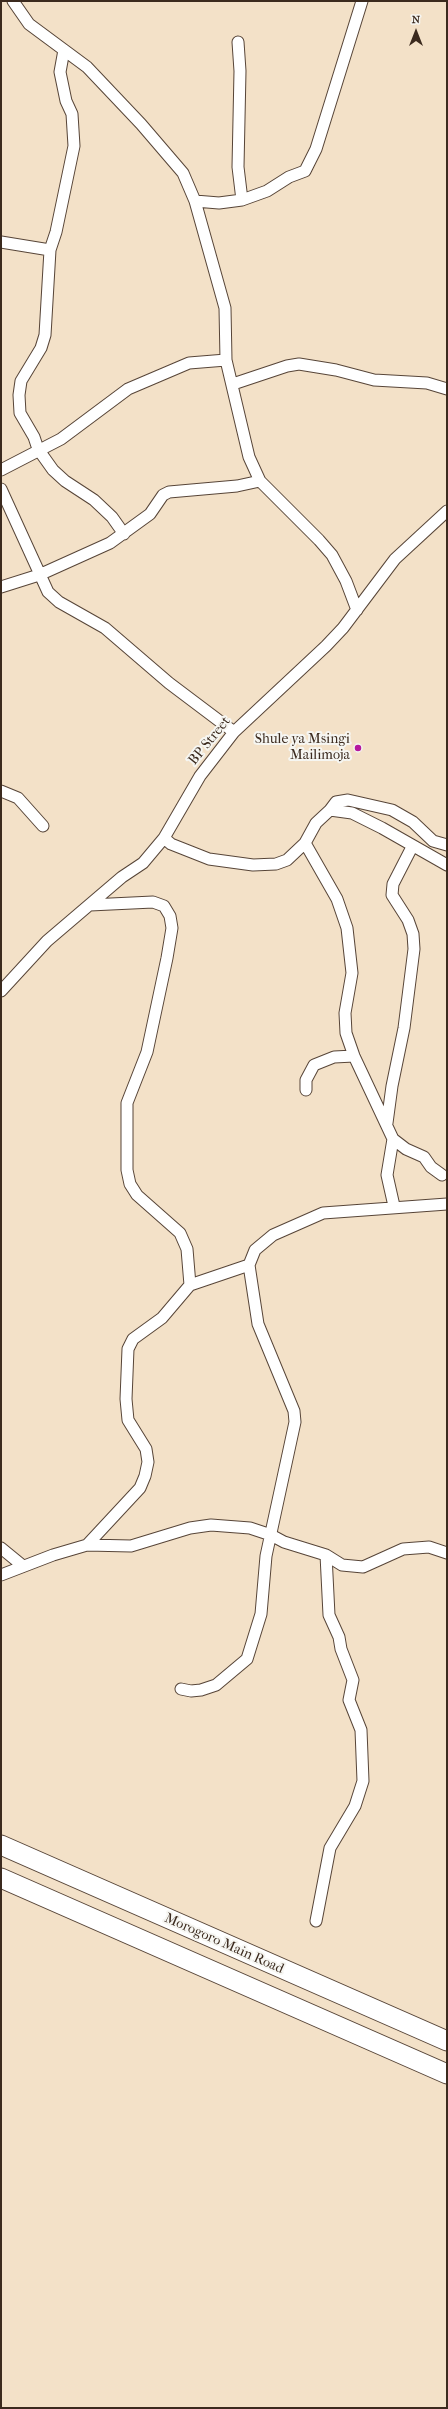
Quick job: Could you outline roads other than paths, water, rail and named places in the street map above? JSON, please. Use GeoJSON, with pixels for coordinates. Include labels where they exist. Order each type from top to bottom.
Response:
{"type":"FeatureCollection","features":[{"type":"Feature","properties":{"kind":"highway","name":"Morogoro Main Road"},"geometry":{"type":"LineString","coordinates":[[1,1845],[447,2041]]}},
{"type":"Feature","properties":{"kind":"highway","name":"Morogoro Main Road"},"geometry":{"type":"LineString","coordinates":[[1,1878],[447,2074]]}},
{"type":"Feature","properties":{"kind":"street"},"geometry":{"type":"LineString","coordinates":[[13,1],[29,24],[87,67],[141,124],[183,173],[196,201],[225,308],[226,360],[233,384],[249,457],[260,481],[332,555],[346,580],[356,610]]}},
{"type":"Feature","properties":{"kind":"street"},"geometry":{"type":"LineString","coordinates":[[196,201],[219,202],[242,200],[267,191],[289,177],[305,171],[316,149],[362,1]]}},
{"type":"Feature","properties":{"kind":"street"},"geometry":{"type":"LineString","coordinates":[[238,42],[240,71],[238,167],[242,200]]}},
{"type":"Feature","properties":{"kind":"street"},"geometry":{"type":"LineString","coordinates":[[64,50],[60,72],[66,101],[72,114],[74,146],[56,232],[50,250],[45,334],[41,348],[21,381],[18,395],[20,413],[34,437],[38,450],[52,470],[65,481],[94,500],[112,517],[124,534]]}},
{"type":"Feature","properties":{"kind":"street"},"geometry":{"type":"LineString","coordinates":[[1,242],[50,250]]}},
{"type":"Feature","properties":{"kind":"street"},"geometry":{"type":"LineString","coordinates":[[1,470],[61,439],[128,390],[189,363],[226,360]]}},
{"type":"Feature","properties":{"kind":"street"},"geometry":{"type":"LineString","coordinates":[[233,384],[287,366],[299,364],[336,370],[374,380],[427,384],[447,389]]}},
{"type":"Feature","properties":{"kind":"street"},"geometry":{"type":"LineString","coordinates":[[1,587],[39,575],[110,543],[150,514],[163,495],[169,492],[237,486],[260,481]]}},
{"type":"Feature","properties":{"kind":"street"},"geometry":{"type":"LineString","coordinates":[[1,489],[48,592],[59,602],[105,628],[169,683],[234,732]]}},
{"type":"Feature","properties":{"kind":"street","name":"BP Street"},"geometry":{"type":"LineString","coordinates":[[1,991],[47,941],[122,877],[143,863],[164,838],[200,776],[234,732],[326,646],[395,559],[447,511]]}},
{"type":"Feature","properties":{"kind":"street"},"geometry":{"type":"LineString","coordinates":[[1,791],[18,798],[43,826]]}},
{"type":"Feature","properties":{"kind":"street"},"geometry":{"type":"LineString","coordinates":[[164,838],[171,844],[209,859],[253,865],[276,864],[287,860],[305,843],[316,823],[336,802],[348,800],[392,810],[413,822],[433,841],[447,845]]}},
{"type":"Feature","properties":{"kind":"street"},"geometry":{"type":"LineString","coordinates":[[330,810],[352,813],[382,828],[447,865]]}},
{"type":"Feature","properties":{"kind":"street"},"geometry":{"type":"LineString","coordinates":[[305,843],[337,899],[347,928],[352,974],[345,1014],[346,1033],[354,1056],[393,1139],[406,1149],[424,1157],[431,1166],[442,1175]]}},
{"type":"Feature","properties":{"kind":"street"},"geometry":{"type":"LineString","coordinates":[[387,1124],[392,1086],[404,1028],[414,949],[413,934],[408,920],[392,895],[393,884],[412,846]]}},
{"type":"Feature","properties":{"kind":"street"},"geometry":{"type":"LineString","coordinates":[[90,905],[153,902],[164,906],[170,916],[172,928],[147,1052],[126,1103],[128,1170],[130,1184],[137,1195],[180,1233],[187,1249],[190,1285]]}},
{"type":"Feature","properties":{"kind":"street"},"geometry":{"type":"LineString","coordinates":[[306,1090],[306,1080],[314,1065],[334,1057],[354,1056]]}},
{"type":"Feature","properties":{"kind":"street"},"geometry":{"type":"LineString","coordinates":[[393,1139],[387,1175],[394,1206]]}},
{"type":"Feature","properties":{"kind":"street"},"geometry":{"type":"LineString","coordinates":[[181,1689],[191,1692],[216,1684],[247,1660],[261,1614],[266,1556],[295,1422],[294,1411],[258,1324],[249,1265],[255,1250],[273,1235],[323,1213],[370,1210],[394,1206],[447,1204]]}},
{"type":"Feature","properties":{"kind":"street"},"geometry":{"type":"LineString","coordinates":[[87,1546],[140,1488],[145,1476],[148,1462],[146,1449],[128,1420],[126,1399],[128,1349],[133,1340],[162,1318],[190,1285],[249,1265]]}},
{"type":"Feature","properties":{"kind":"street"},"geometry":{"type":"LineString","coordinates":[[1,1575],[23,1566],[87,1546],[131,1546],[190,1528],[211,1525],[250,1528],[271,1535],[284,1542],[326,1555],[342,1566],[363,1567],[404,1549],[429,1547],[447,1553]]}},
{"type":"Feature","properties":{"kind":"street"},"geometry":{"type":"LineString","coordinates":[[1,1548],[23,1566]]}},
{"type":"Feature","properties":{"kind":"street"},"geometry":{"type":"LineString","coordinates":[[316,1921],[330,1848],[355,1806],[363,1781],[361,1730],[350,1700],[353,1680],[341,1649],[339,1637],[329,1615],[326,1555]]}},
{"type":"Feature","properties":{"kind":"place","name":"Shule ya Msingi Mailimoja"},"geometry":{"type":"Point","coordinates":[358,748]}}]}
